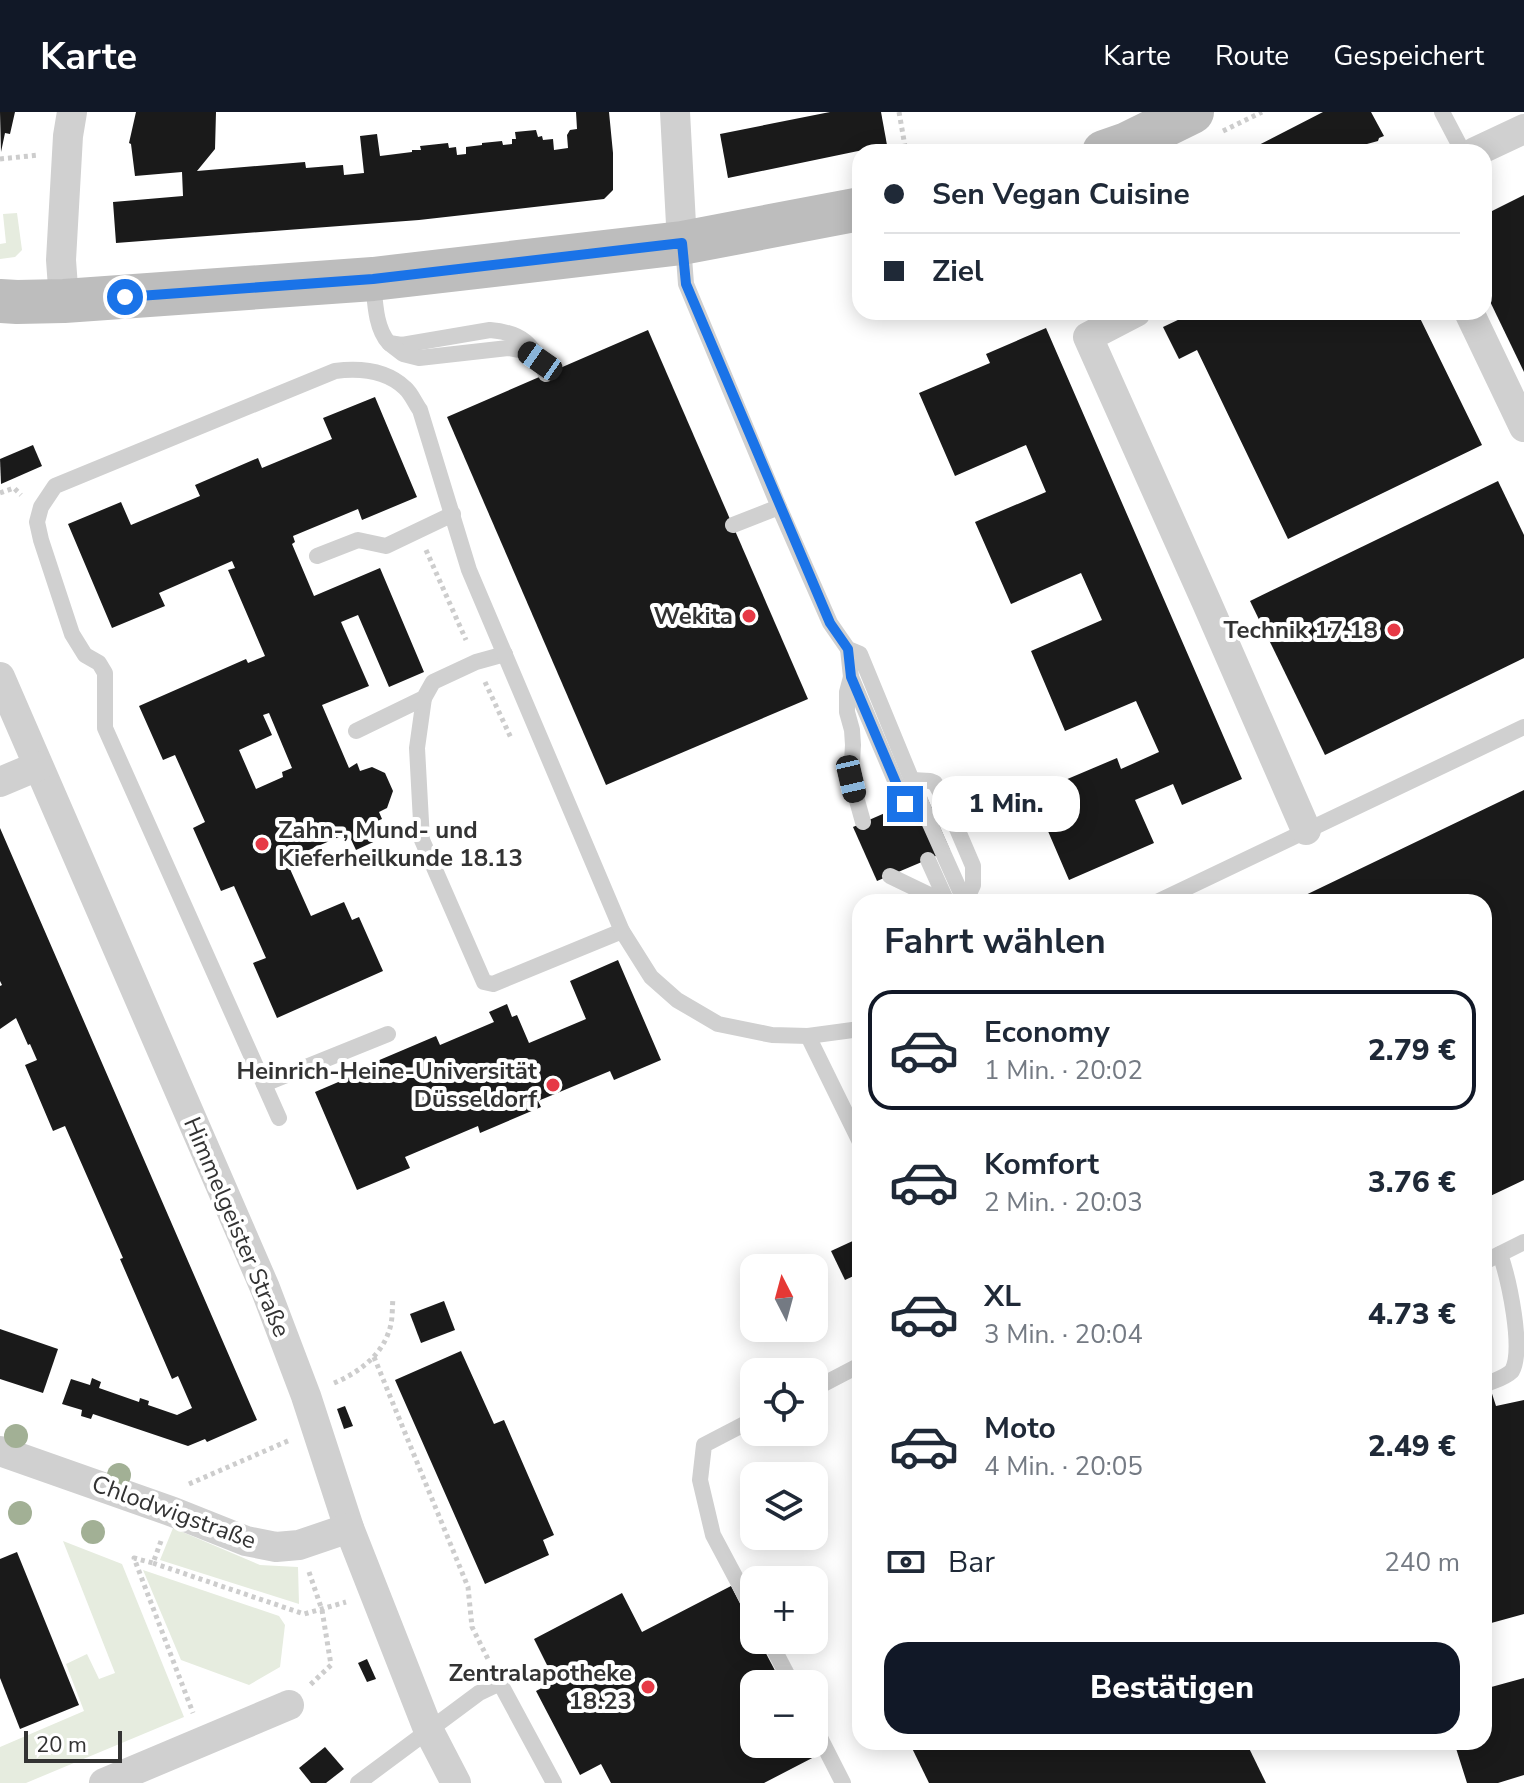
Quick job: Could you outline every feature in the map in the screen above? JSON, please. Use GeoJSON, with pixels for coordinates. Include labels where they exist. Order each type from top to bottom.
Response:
{"type":"FeatureCollection","features":[{"type":"Feature","properties":{"kind":"street"},"geometry":{"type":"LineString","coordinates":[[64,301],[61,260],[72,112]]}},
{"type":"Feature","properties":{"kind":"street"},"geometry":{"type":"LineString","coordinates":[[675,112],[682,243]]}},
{"type":"Feature","properties":{"kind":"street"},"geometry":{"type":"LineString","coordinates":[[1127,144],[1192,112]]}},
{"type":"Feature","properties":{"kind":"street"},"geometry":{"type":"LineString","coordinates":[[1492,144],[1524,129]]}},
{"type":"Feature","properties":{"kind":"street"},"geometry":{"type":"LineString","coordinates":[[0,301],[64,301],[373,279],[682,243],[852,211]]}},
{"type":"Feature","properties":{"kind":"street"},"geometry":{"type":"LineString","coordinates":[[1121,320],[1088,337],[1306,830]]}},
{"type":"Feature","properties":{"kind":"street"},"geometry":{"type":"LineString","coordinates":[[1473,320],[1524,427]]}},
{"type":"Feature","properties":{"kind":"street","name":"Himmelgeister Straße"},"geometry":{"type":"LineString","coordinates":[[0,677],[265,1288],[374,1593],[428,1729],[456,1783]]}},
{"type":"Feature","properties":{"kind":"street"},"geometry":{"type":"LineString","coordinates":[[0,782],[38,766]]}},
{"type":"Feature","properties":{"kind":"street","name":"Chlodwigstraße"},"geometry":{"type":"LineString","coordinates":[[0,1451],[246,1541],[276,1547],[299,1545],[349,1528]]}},
{"type":"Feature","properties":{"kind":"street"},"geometry":{"type":"LineString","coordinates":[[104,1783],[289,1705]]}},
{"type":"Feature","properties":{"kind":"lane"},"geometry":{"type":"LineString","coordinates":[[1442,112],[1459,144]]}},
{"type":"Feature","properties":{"kind":"lane"},"geometry":{"type":"LineString","coordinates":[[682,243],[686,284],[830,623],[848,649],[851,677],[905,804]]}},
{"type":"Feature","properties":{"kind":"lane"},"geometry":{"type":"LineString","coordinates":[[373,279],[384,338],[403,354],[419,358],[508,348],[525,351],[543,368]]}},
{"type":"Feature","properties":{"kind":"lane"},"geometry":{"type":"LineString","coordinates":[[279,1118],[105,728],[105,673],[99,663],[85,655],[72,634],[37,522],[41,507],[55,486],[335,371],[357,369],[388,376],[407,389],[420,410],[469,570],[622,931],[651,977],[677,1000],[718,1024],[772,1035],[808,1036],[852,1030]]}},
{"type":"Feature","properties":{"kind":"lane"},"geometry":{"type":"LineString","coordinates":[[733,525],[779,507]]}},
{"type":"Feature","properties":{"kind":"lane"},"geometry":{"type":"LineString","coordinates":[[317,556],[358,540],[386,546],[453,514]]}},
{"type":"Feature","properties":{"kind":"lane"},"geometry":{"type":"LineString","coordinates":[[848,649],[860,654],[962,894]]}},
{"type":"Feature","properties":{"kind":"lane"},"geometry":{"type":"LineString","coordinates":[[505,654],[476,662],[433,682],[424,698],[417,748],[422,840],[484,982],[493,984],[622,931]]}},
{"type":"Feature","properties":{"kind":"lane"},"geometry":{"type":"LineString","coordinates":[[851,677],[847,692],[847,712],[852,730],[851,779],[863,822]]}},
{"type":"Feature","properties":{"kind":"lane"},"geometry":{"type":"LineString","coordinates":[[356,731],[424,698]]}},
{"type":"Feature","properties":{"kind":"lane"},"geometry":{"type":"LineString","coordinates":[[1174,894],[1524,727]]}},
{"type":"Feature","properties":{"kind":"lane"},"geometry":{"type":"LineString","coordinates":[[912,780],[935,783],[946,803],[973,866],[973,885],[969,894]]}},
{"type":"Feature","properties":{"kind":"lane"},"geometry":{"type":"LineString","coordinates":[[928,860],[942,894]]}},
{"type":"Feature","properties":{"kind":"lane"},"geometry":{"type":"LineString","coordinates":[[890,876],[928,894]]}},
{"type":"Feature","properties":{"kind":"lane"},"geometry":{"type":"LineString","coordinates":[[264,1084],[388,1034]]}},
{"type":"Feature","properties":{"kind":"lane"},"geometry":{"type":"LineString","coordinates":[[808,1036],[852,1126]]}},
{"type":"Feature","properties":{"kind":"lane"},"geometry":{"type":"LineString","coordinates":[[1492,1258],[1524,1242]]}},
{"type":"Feature","properties":{"kind":"lane"},"geometry":{"type":"LineString","coordinates":[[1492,1382],[1511,1372],[1519,1363],[1522,1346],[1513,1288],[1500,1254]]}},
{"type":"Feature","properties":{"kind":"lane"},"geometry":{"type":"LineString","coordinates":[[828,1382],[852,1369]]}},
{"type":"Feature","properties":{"kind":"lane"},"geometry":{"type":"LineString","coordinates":[[740,1426],[704,1445],[700,1480],[713,1535],[740,1586]]}},
{"type":"Feature","properties":{"kind":"lane"},"geometry":{"type":"LineString","coordinates":[[358,1783],[479,1693],[500,1683],[554,1783]]}},
{"type":"Feature","properties":{"kind":"lane"},"geometry":{"type":"LineString","coordinates":[[828,1754],[843,1783]]}},
{"type":"Feature","properties":{"kind":"path"},"geometry":{"type":"LineString","coordinates":[[899,112],[905,144]]}},
{"type":"Feature","properties":{"kind":"path"},"geometry":{"type":"LineString","coordinates":[[0,493],[14,488],[28,501]]}},
{"type":"Feature","properties":{"kind":"path"},"geometry":{"type":"LineString","coordinates":[[306,1396],[356,1373],[374,1357],[389,1331],[393,1298]]}},
{"type":"Feature","properties":{"kind":"path"},"geometry":{"type":"LineString","coordinates":[[374,1357],[468,1587],[472,1627],[500,1683]]}},
{"type":"Feature","properties":{"kind":"path"},"geometry":{"type":"LineString","coordinates":[[153,1563],[181,1488],[317,1428]]}},
{"type":"Feature","properties":{"kind":"path"},"geometry":{"type":"LineString","coordinates":[[289,1705],[331,1665],[322,1610],[299,1545]]}},
{"type":"Feature","properties":{"kind":"path"},"geometry":{"type":"LineString","coordinates":[[203,1741],[134,1558],[304,1614],[374,1593]]}},
{"type":"Feature","properties":{"kind":"shaded area"},"geometry":{"type":"Polygon","coordinates":[[[17,213],[22,250],[15,257],[0,259],[0,244],[6,243],[3,214],[17,213]]]}},
{"type":"Feature","properties":{"kind":"shaded area"},"geometry":{"type":"Polygon","coordinates":[[[173,1528],[260,1565],[298,1567],[299,1604],[160,1560],[173,1528]]]}},
{"type":"Feature","properties":{"kind":"shaded area"},"geometry":{"type":"Polygon","coordinates":[[[63,1541],[122,1564],[184,1717],[26,1783],[0,1783],[0,1747],[84,1711],[66,1664],[87,1654],[99,1679],[115,1673],[63,1541]]]}},
{"type":"Feature","properties":{"kind":"shaded area"},"geometry":{"type":"Polygon","coordinates":[[[143,1570],[279,1616],[285,1625],[280,1667],[249,1685],[181,1660],[143,1570]]]}},
{"type":"Feature","properties":{"kind":"building"},"geometry":{"type":"Polygon","coordinates":[[[0,112],[15,112],[10,134],[5,133],[1,152],[0,112]]]}},
{"type":"Feature","properties":{"kind":"building"},"geometry":{"type":"Polygon","coordinates":[[[136,112],[216,112],[215,149],[197,171],[305,162],[306,168],[343,165],[344,175],[364,173],[360,136],[377,134],[380,156],[448,143],[449,148],[456,147],[457,155],[466,154],[466,147],[482,143],[502,141],[503,145],[512,144],[512,139],[516,139],[515,132],[536,130],[543,140],[553,139],[554,150],[568,148],[567,135],[570,130],[577,129],[576,112],[609,112],[613,190],[604,199],[419,220],[116,243],[113,202],[183,196],[182,172],[135,176],[129,143],[136,112]]]}},
{"type":"Feature","properties":{"kind":"building"},"geometry":{"type":"Polygon","coordinates":[[[830,112],[881,112],[887,144],[852,144],[852,152],[728,178],[720,134],[830,112]]]}},
{"type":"Feature","properties":{"kind":"building"},"geometry":{"type":"Polygon","coordinates":[[[1323,112],[1371,112],[1384,136],[1367,144],[1261,144],[1323,112]]]}},
{"type":"Feature","properties":{"kind":"building"},"geometry":{"type":"Polygon","coordinates":[[[1524,195],[1524,372],[1492,306],[1492,211],[1524,195]]]}},
{"type":"Feature","properties":{"kind":"building"},"geometry":{"type":"Polygon","coordinates":[[[1178,320],[1421,320],[1482,445],[1288,539],[1197,350],[1179,359],[1163,327],[1178,320]]]}},
{"type":"Feature","properties":{"kind":"building"},"geometry":{"type":"Polygon","coordinates":[[[1046,328],[1242,779],[1182,805],[1173,784],[1135,800],[1154,843],[1069,880],[1032,794],[1117,758],[1121,769],[1159,752],[1136,701],[1065,731],[1031,651],[1102,620],[1081,573],[1011,604],[975,522],[1046,492],[1026,445],[955,476],[919,393],[990,363],[986,354],[1046,328]]]}},
{"type":"Feature","properties":{"kind":"building"},"geometry":{"type":"Polygon","coordinates":[[[648,330],[808,699],[606,785],[447,417],[648,330]]]}},
{"type":"Feature","properties":{"kind":"building"},"geometry":{"type":"Polygon","coordinates":[[[375,397],[417,497],[362,520],[358,509],[293,536],[295,542],[292,544],[314,596],[380,568],[424,672],[389,687],[358,615],[341,622],[369,686],[322,705],[349,768],[357,763],[360,771],[372,767],[385,773],[393,791],[387,808],[379,812],[382,819],[375,822],[382,838],[356,850],[348,833],[286,860],[311,916],[344,902],[352,920],[359,917],[383,971],[277,1018],[253,963],[266,958],[234,886],[221,891],[193,828],[205,822],[175,755],[163,760],[139,706],[246,659],[248,663],[265,656],[228,570],[235,568],[232,561],[159,593],[165,606],[112,628],[68,524],[121,502],[131,525],[200,496],[195,485],[258,458],[262,468],[332,439],[323,418],[375,397]],[[269,713],[263,715],[272,735],[239,750],[256,789],[283,777],[282,772],[292,768],[269,713]]]}},
{"type":"Feature","properties":{"kind":"building"},"geometry":{"type":"Polygon","coordinates":[[[33,445],[42,466],[1,484],[0,459],[33,445]]]}},
{"type":"Feature","properties":{"kind":"building","name":"Technik 17.18"},"geometry":{"type":"Polygon","coordinates":[[[1498,481],[1524,535],[1524,658],[1325,755],[1250,601],[1498,481]]]}},
{"type":"Feature","properties":{"kind":"building"},"geometry":{"type":"Polygon","coordinates":[[[1524,790],[1524,1180],[1492,1195],[1492,894],[1308,894],[1524,790]]]}},
{"type":"Feature","properties":{"kind":"building"},"geometry":{"type":"Polygon","coordinates":[[[926,795],[950,850],[877,881],[853,827],[926,795]]]}},
{"type":"Feature","properties":{"kind":"building"},"geometry":{"type":"Polygon","coordinates":[[[0,828],[257,1420],[207,1442],[205,1439],[188,1446],[93,1414],[91,1419],[81,1416],[82,1410],[62,1404],[71,1379],[90,1385],[92,1378],[101,1382],[99,1388],[139,1402],[140,1398],[149,1401],[148,1405],[177,1415],[192,1408],[178,1376],[172,1379],[65,1126],[53,1131],[25,1065],[37,1060],[30,1044],[16,1018],[0,1029],[0,828]]]}},
{"type":"Feature","properties":{"kind":"building"},"geometry":{"type":"Polygon","coordinates":[[[618,960],[661,1060],[614,1080],[610,1071],[538,1101],[541,1107],[480,1133],[478,1126],[405,1157],[410,1168],[357,1190],[315,1092],[364,1071],[363,1067],[436,1036],[440,1045],[494,1022],[489,1012],[507,1004],[512,1017],[517,1015],[529,1043],[586,1019],[570,981],[618,960]]]}},
{"type":"Feature","properties":{"kind":"building"},"geometry":{"type":"Polygon","coordinates":[[[852,1241],[852,1277],[845,1280],[831,1251],[852,1241]]]}},
{"type":"Feature","properties":{"kind":"building"},"geometry":{"type":"Polygon","coordinates":[[[444,1301],[455,1330],[421,1343],[410,1314],[444,1301]]]}},
{"type":"Feature","properties":{"kind":"building"},"geometry":{"type":"Polygon","coordinates":[[[0,1329],[58,1349],[43,1393],[0,1379],[0,1329]]]}},
{"type":"Feature","properties":{"kind":"building"},"geometry":{"type":"Polygon","coordinates":[[[461,1351],[494,1424],[504,1420],[554,1535],[543,1540],[549,1555],[485,1584],[395,1380],[461,1351]]]}},
{"type":"Feature","properties":{"kind":"building"},"geometry":{"type":"Polygon","coordinates":[[[1492,1394],[1496,1406],[1524,1400],[1524,1614],[1492,1623],[1492,1394]]]}},
{"type":"Feature","properties":{"kind":"building"},"geometry":{"type":"Polygon","coordinates":[[[345,1406],[353,1426],[344,1429],[337,1409],[345,1406]]]}},
{"type":"Feature","properties":{"kind":"building"},"geometry":{"type":"Polygon","coordinates":[[[17,1552],[79,1705],[20,1729],[0,1678],[0,1559],[17,1552]]]}},
{"type":"Feature","properties":{"kind":"building","name":"Zentralapotheke 18.23"},"geometry":{"type":"Polygon","coordinates":[[[731,1586],[740,1604],[740,1654],[766,1654],[775,1670],[740,1670],[740,1758],[812,1758],[764,1783],[611,1783],[601,1764],[580,1775],[536,1691],[555,1681],[534,1639],[622,1593],[642,1632],[731,1586]]]}},
{"type":"Feature","properties":{"kind":"building"},"geometry":{"type":"Polygon","coordinates":[[[367,1659],[376,1679],[367,1682],[358,1663],[367,1659]]]}},
{"type":"Feature","properties":{"kind":"building"},"geometry":{"type":"Polygon","coordinates":[[[1524,1678],[1524,1775],[1498,1783],[1467,1783],[1457,1750],[1492,1750],[1492,1687],[1524,1678]]]}},
{"type":"Feature","properties":{"kind":"building"},"geometry":{"type":"Polygon","coordinates":[[[325,1747],[344,1769],[326,1783],[311,1783],[299,1768],[325,1747]]]}},
{"type":"Feature","properties":{"kind":"building"},"geometry":{"type":"Polygon","coordinates":[[[913,1750],[1250,1750],[1266,1783],[929,1783],[913,1750]]]}},
{"type":"Feature","properties":{"kind":"place","name":"Wekita"},"geometry":{"type":"Point","coordinates":[749,616]}},
{"type":"Feature","properties":{"kind":"place","name":"Technik 17.18"},"geometry":{"type":"Point","coordinates":[1394,630]}},
{"type":"Feature","properties":{"kind":"place","name":"Zahn-, Mund- und Kieferheilkunde 18.13"},"geometry":{"type":"Point","coordinates":[262,844]}},
{"type":"Feature","properties":{"kind":"place","name":"Heinrich-Heine-Universität Düsseldorf"},"geometry":{"type":"Point","coordinates":[553,1085]}},
{"type":"Feature","properties":{"kind":"place","name":"Zentralapotheke 18.23"},"geometry":{"type":"Point","coordinates":[648,1687]}},
{"type":"Feature","properties":{"kind":"route"},"geometry":{"type":"LineString","coordinates":[[125,297],[373,279],[682,243],[686,284],[830,623],[848,649],[851,677],[905,804]]}}]}
